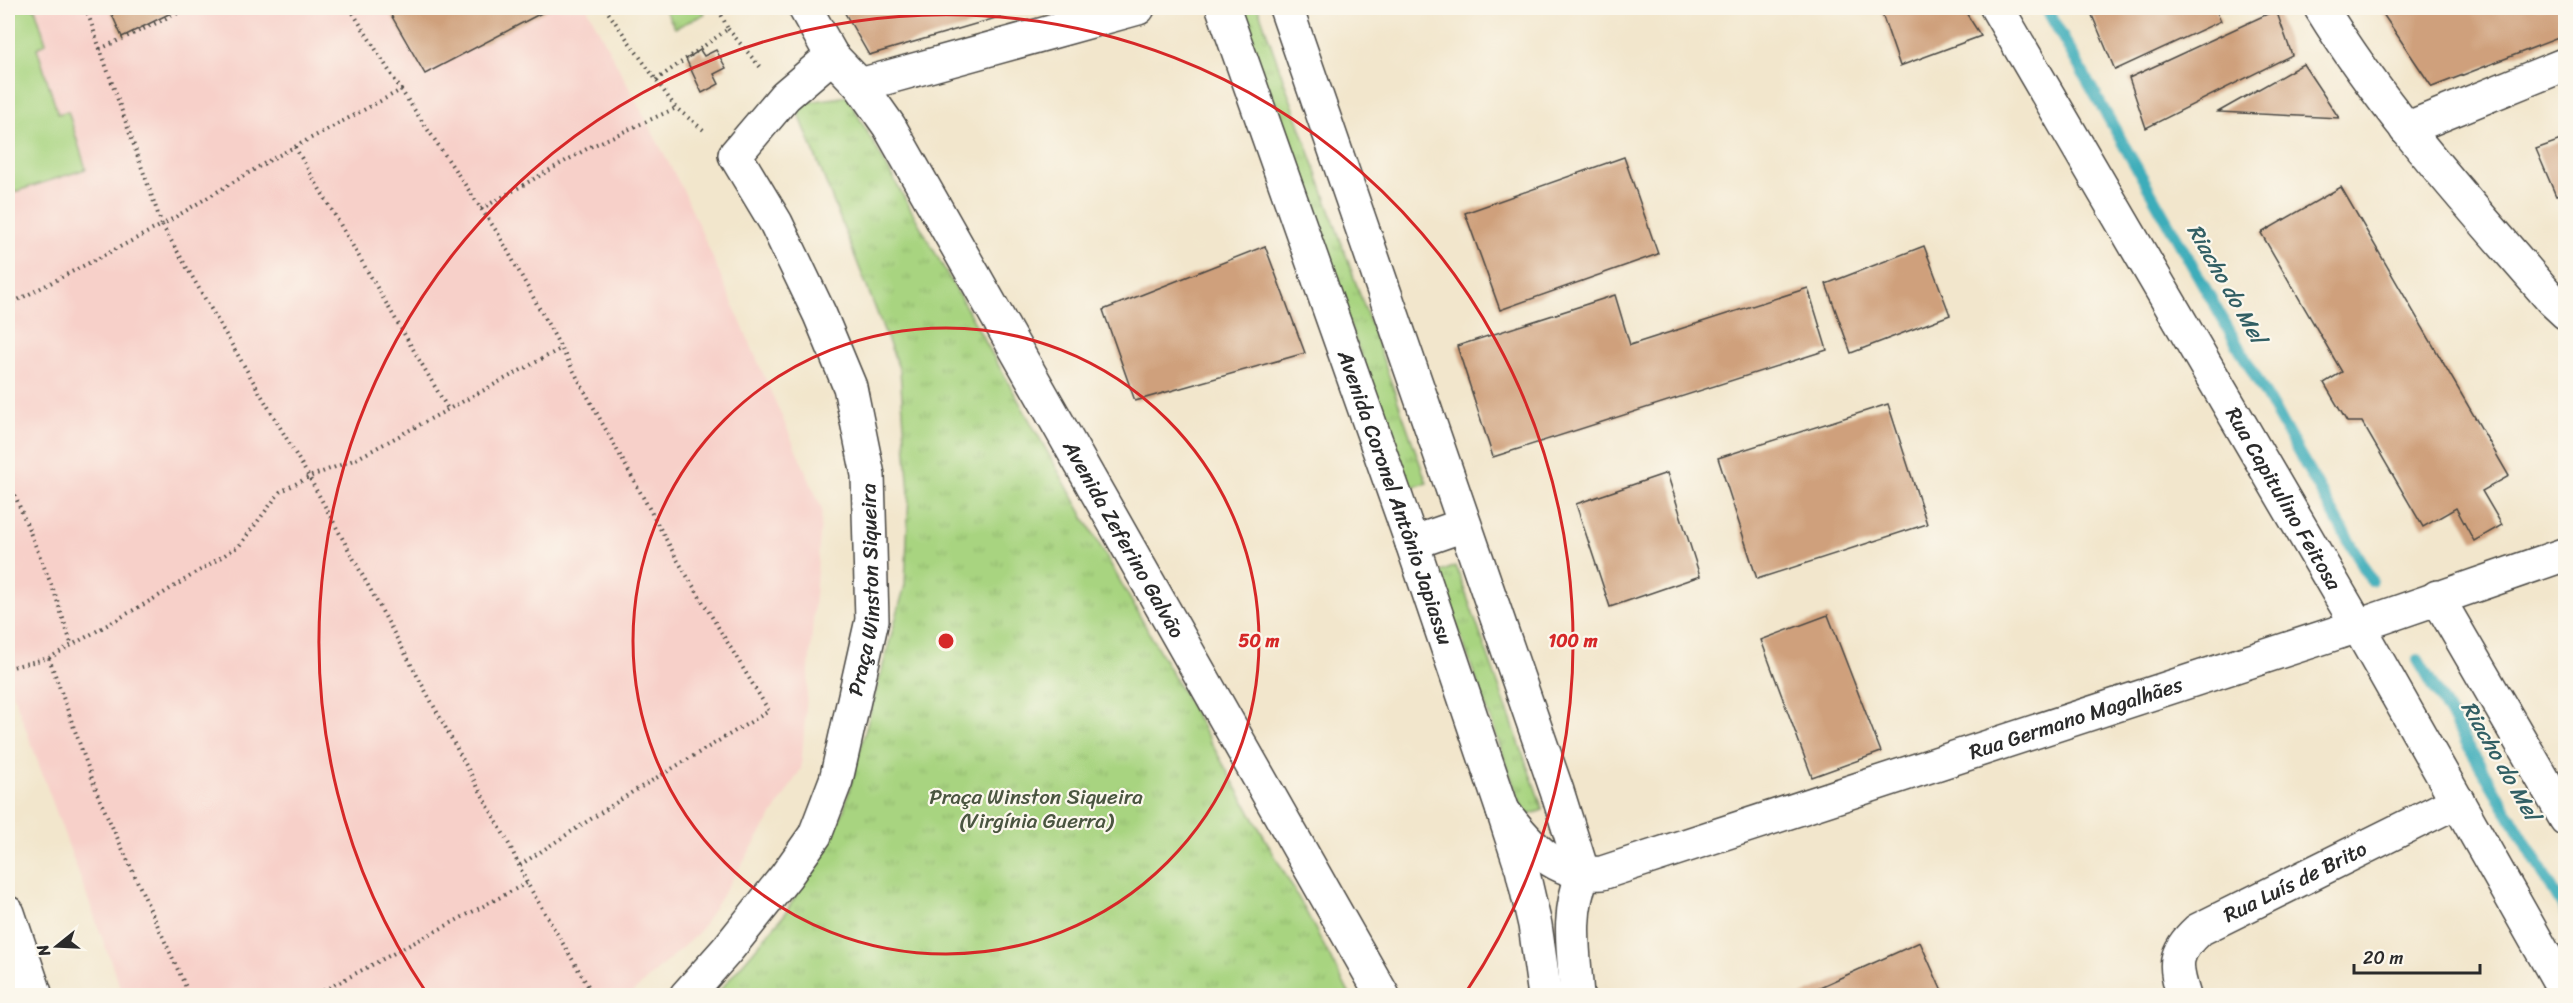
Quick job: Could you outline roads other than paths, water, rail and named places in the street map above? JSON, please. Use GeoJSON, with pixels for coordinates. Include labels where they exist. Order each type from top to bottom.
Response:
{"type":"FeatureCollection","features":[{"type":"Feature","properties":{"kind":"street"},"geometry":{"type":"LineString","coordinates":[[805,8],[832,56]]}},
{"type":"Feature","properties":{"kind":"street"},"geometry":{"type":"LineString","coordinates":[[860,85],[1138,8]]}},
{"type":"Feature","properties":{"kind":"street","name":"Avenida Coronel Antônio Japiassu"},"geometry":{"type":"LineString","coordinates":[[1223,8],[1412,543],[1522,869],[1535,925],[1545,996]]}},
{"type":"Feature","properties":{"kind":"street"},"geometry":{"type":"LineString","coordinates":[[1286,8],[1557,790],[1583,874],[1575,895],[1572,922],[1577,996]]}},
{"type":"Feature","properties":{"kind":"street","name":"Rua Capitulino Feitosa"},"geometry":{"type":"LineString","coordinates":[[1997,8],[2358,626],[2565,993]]}},
{"type":"Feature","properties":{"kind":"street"},"geometry":{"type":"LineString","coordinates":[[2321,8],[2347,50],[2406,129],[2565,313]]}},
{"type":"Feature","properties":{"kind":"street","name":"Avenida Zeferino Galvão"},"geometry":{"type":"LineString","coordinates":[[832,56],[860,85],[895,136],[1383,996]]}},
{"type":"Feature","properties":{"kind":"street","name":"Praça Winston Siqueira"},"geometry":{"type":"LineString","coordinates":[[686,996],[727,950],[792,868],[814,835],[836,780],[872,620],[868,475],[850,387],[820,315],[776,223],[735,155],[784,96],[832,56]]}},
{"type":"Feature","properties":{"kind":"street"},"geometry":{"type":"LineString","coordinates":[[2406,129],[2565,64]]}},
{"type":"Feature","properties":{"kind":"street"},"geometry":{"type":"LineString","coordinates":[[1412,543],[1464,525]]}},
{"type":"Feature","properties":{"kind":"street","name":"Rua Germano Magalhães"},"geometry":{"type":"LineString","coordinates":[[1583,874],[1621,869],[2358,626],[2565,554]]}},
{"type":"Feature","properties":{"kind":"street"},"geometry":{"type":"LineString","coordinates":[[2437,597],[2565,819]]}},
{"type":"Feature","properties":{"kind":"street","name":"Rua Luís de Brito"},"geometry":{"type":"LineString","coordinates":[[2184,996],[2177,973],[2178,953],[2186,941],[2198,930],[2458,801]]}},
{"type":"Feature","properties":{"kind":"street"},"geometry":{"type":"LineString","coordinates":[[1503,811],[1531,847],[1551,860],[1583,874]]}},
{"type":"Feature","properties":{"kind":"street"},"geometry":{"type":"LineString","coordinates":[[8,913],[36,996]]}},
{"type":"Feature","properties":{"kind":"waterway","name":"Riacho do Mel"},"geometry":{"type":"LineString","coordinates":[[2046,8],[2371,580]]}},
{"type":"Feature","properties":{"kind":"waterway","name":"Riacho do Mel"},"geometry":{"type":"LineString","coordinates":[[2418,660],[2566,912]]}},
{"type":"Feature","properties":{"kind":"park label","name":"Praça Winston Siqueira (Virgínia Guerra)"},"geometry":{"type":"Point","coordinates":[1036,809]}}]}
